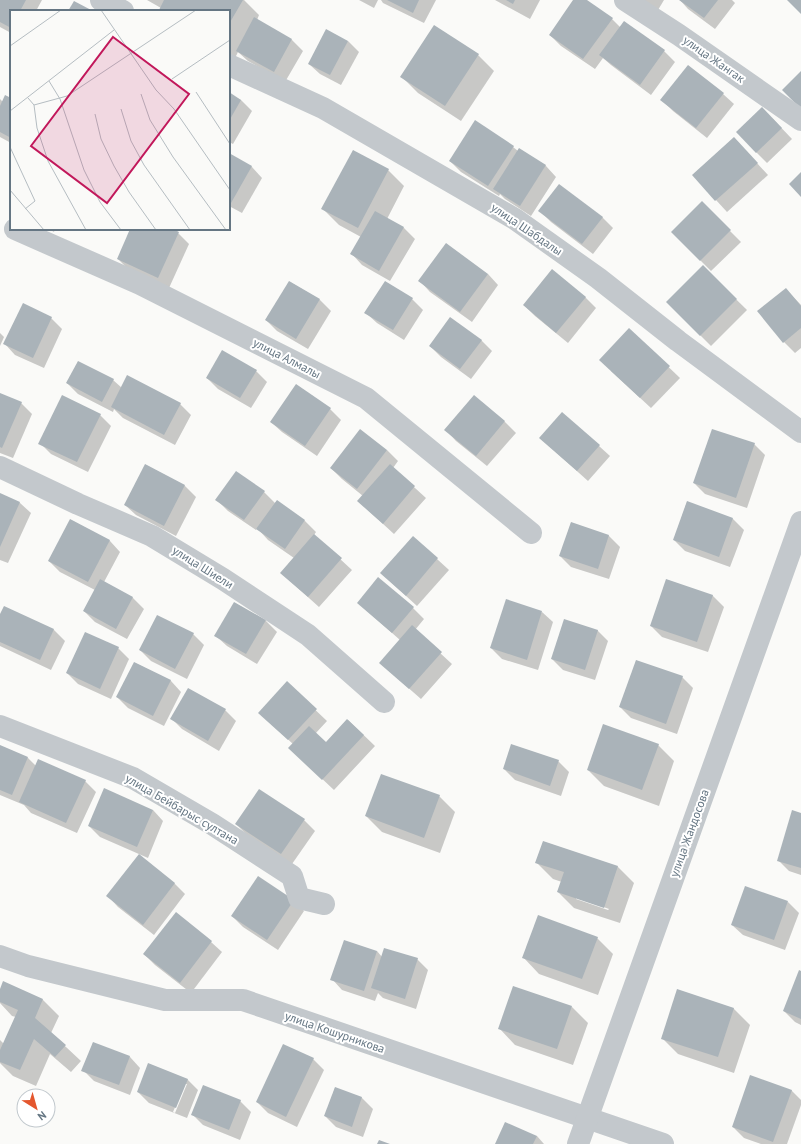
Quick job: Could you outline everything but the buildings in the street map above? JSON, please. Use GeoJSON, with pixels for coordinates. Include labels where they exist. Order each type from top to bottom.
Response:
{"type":"FeatureCollection","features":[{"type":"Feature","properties":{"kind":"street"},"geometry":{"type":"LineString","coordinates":[[101,0],[121,10]]}},
{"type":"Feature","properties":{"kind":"street","name":"улица Жангак"},"geometry":{"type":"LineString","coordinates":[[625,0],[686,39],[801,120]]}},
{"type":"Feature","properties":{"kind":"street","name":"улица Шабдалы"},"geometry":{"type":"LineString","coordinates":[[230,65],[323,108],[515,219],[598,278],[678,341],[801,432]]}},
{"type":"Feature","properties":{"kind":"street"},"geometry":{"type":"LineString","coordinates":[[0,222],[10,227]]}},
{"type":"Feature","properties":{"kind":"street","name":"улица Алмалы"},"geometry":{"type":"LineString","coordinates":[[17,230],[140,284],[366,398],[531,533]]}},
{"type":"Feature","properties":{"kind":"street","name":"улица Шиели"},"geometry":{"type":"LineString","coordinates":[[0,467],[78,504],[152,536],[223,579],[308,635],[384,702]]}},
{"type":"Feature","properties":{"kind":"street","name":"улица Жандосова"},"geometry":{"type":"LineString","coordinates":[[578,1144],[586,1118],[801,522]]}},
{"type":"Feature","properties":{"kind":"street","name":"улица Бейбарыс султана"},"geometry":{"type":"LineString","coordinates":[[0,726],[133,778],[212,824],[292,876],[299,898],[324,904]]}},
{"type":"Feature","properties":{"kind":"street","name":"улица Кошурникова"},"geometry":{"type":"LineString","coordinates":[[0,956],[28,966],[165,1000],[243,1000],[663,1144]]}}]}
